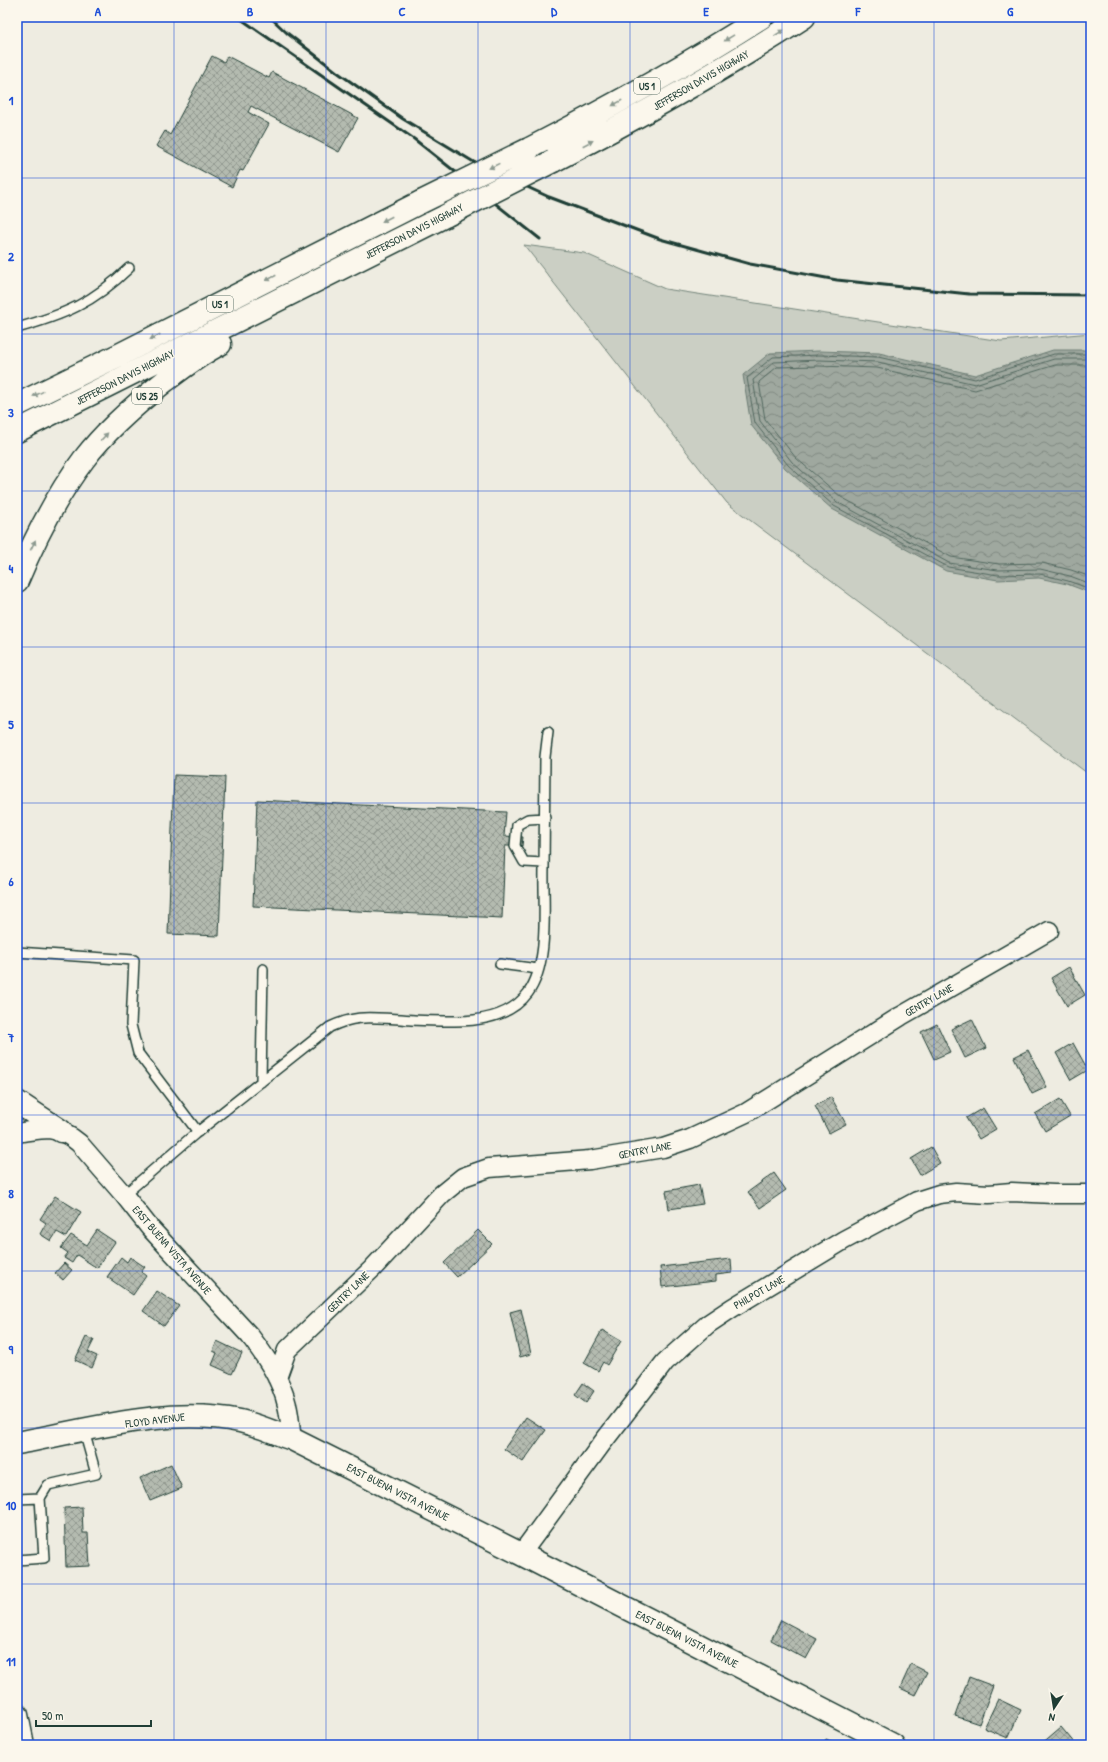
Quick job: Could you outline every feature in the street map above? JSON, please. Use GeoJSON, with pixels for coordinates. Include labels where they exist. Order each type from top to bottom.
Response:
{"type":"FeatureCollection","features":[{"type":"Feature","properties":{"kind":"main road","name":"JEFFERSON DAVIS HIGHWAY"},"geometry":{"type":"LineString","coordinates":[[17,405],[529,149],[618,102],[716,47],[762,17]]}},
{"type":"Feature","properties":{"kind":"main road","name":"JEFFERSON DAVIS HIGHWAY"},"geometry":{"type":"LineString","coordinates":[[17,431],[637,118],[758,47],[804,17]]}},
{"type":"Feature","properties":{"kind":"main road","name":"US 25"},"geometry":{"type":"LineString","coordinates":[[17,581],[31,549],[65,487],[85,458],[128,413],[182,368],[211,348],[251,327],[338,270]]}},
{"type":"Feature","properties":{"kind":"main road"},"geometry":{"type":"LineString","coordinates":[[17,1102],[61,1131]]}},
{"type":"Feature","properties":{"kind":"main road","name":"FLOYD AVENUE"},"geometry":{"type":"LineString","coordinates":[[17,1444],[84,1430],[160,1418],[185,1416],[212,1417],[241,1421],[292,1439]]}},
{"type":"Feature","properties":{"kind":"main road","name":"EAST BUENA VISTA AVENUE"},"geometry":{"type":"LineString","coordinates":[[292,1439],[521,1554],[893,1745]]}},
{"type":"Feature","properties":{"kind":"main road"},"geometry":{"type":"LineString","coordinates":[[17,1714],[23,1745]]}},
{"type":"Feature","properties":{"kind":"street","name":"GENTRY LANE"},"geometry":{"type":"LineString","coordinates":[[277,1378],[287,1350],[372,1269],[442,1194],[464,1177],[489,1168],[590,1160],[627,1155],[663,1148],[690,1139],[746,1114],[901,1016],[1049,931]]}},
{"type":"Feature","properties":{"kind":"street","name":"EAST BUENA VISTA AVENUE"},"geometry":{"type":"LineString","coordinates":[[17,1133],[43,1128],[61,1131],[71,1136],[79,1143],[124,1195],[150,1228],[250,1336],[266,1357],[277,1378],[287,1405],[292,1439]]}},
{"type":"Feature","properties":{"kind":"street","name":"PHILPOT LANE"},"geometry":{"type":"LineString","coordinates":[[521,1554],[603,1442],[665,1362],[691,1338],[732,1308],[844,1240],[917,1201],[939,1194],[956,1192],[989,1194],[1012,1192],[1090,1194]]}},
{"type":"Feature","properties":{"kind":"lane"},"geometry":{"type":"LineString","coordinates":[[17,328],[47,320],[84,304],[101,292],[129,268]]}},
{"type":"Feature","properties":{"kind":"lane"},"geometry":{"type":"LineString","coordinates":[[124,1195],[198,1132],[319,1034],[342,1021],[368,1016],[426,1021],[466,1021],[492,1018],[509,1009],[525,997],[529,992],[538,969],[544,943],[545,757],[548,732]]}},
{"type":"Feature","properties":{"kind":"lane"},"geometry":{"type":"LineString","coordinates":[[544,818],[528,819],[517,826],[514,846],[524,862],[544,863]]}},
{"type":"Feature","properties":{"kind":"lane"},"geometry":{"type":"LineString","coordinates":[[17,952],[134,960],[131,1026],[138,1053],[198,1132]]}},
{"type":"Feature","properties":{"kind":"lane"},"geometry":{"type":"LineString","coordinates":[[500,964],[538,969]]}},
{"type":"Feature","properties":{"kind":"lane"},"geometry":{"type":"LineString","coordinates":[[261,1082],[263,969]]}},
{"type":"Feature","properties":{"kind":"lane"},"geometry":{"type":"LineString","coordinates":[[17,1560],[44,1558],[40,1498],[48,1485],[96,1474],[84,1430]]}},
{"type":"Feature","properties":{"kind":"lane"},"geometry":{"type":"LineString","coordinates":[[17,1499],[40,1498]]}},
{"type":"Feature","properties":{"kind":"shaded area"},"geometry":{"type":"Polygon","coordinates":[[[524,245],[584,253],[665,289],[1001,341],[1091,333],[1091,776],[727,503],[524,245]]]}},
{"type":"Feature","properties":{"kind":"water"},"geometry":{"type":"Polygon","coordinates":[[[1053,350],[1091,350],[1091,593],[1067,584],[1039,578],[998,580],[946,571],[832,509],[785,468],[751,425],[743,375],[770,353],[819,351],[879,353],[975,375],[1053,350]]]}},
{"type":"Feature","properties":{"kind":"building"},"geometry":{"type":"Polygon","coordinates":[[[212,56],[224,62],[227,56],[269,78],[272,72],[358,118],[339,152],[251,106],[248,112],[269,124],[243,171],[240,170],[232,187],[156,146],[165,131],[170,135],[212,56]]]}},
{"type":"Feature","properties":{"kind":"building"},"geometry":{"type":"Polygon","coordinates":[[[174,775],[225,777],[219,936],[168,934],[174,775]]]}},
{"type":"Feature","properties":{"kind":"building"},"geometry":{"type":"Polygon","coordinates":[[[257,800],[506,812],[504,836],[523,837],[522,846],[505,846],[502,918],[253,906],[257,800]]]}},
{"type":"Feature","properties":{"kind":"building"},"geometry":{"type":"Polygon","coordinates":[[[1069,967],[1085,995],[1067,1006],[1051,978],[1069,967]]]}},
{"type":"Feature","properties":{"kind":"building"},"geometry":{"type":"Polygon","coordinates":[[[972,1019],[986,1048],[965,1058],[951,1029],[972,1019]]]}},
{"type":"Feature","properties":{"kind":"building"},"geometry":{"type":"Polygon","coordinates":[[[937,1024],[950,1052],[934,1059],[921,1032],[937,1024]]]}},
{"type":"Feature","properties":{"kind":"building"},"geometry":{"type":"Polygon","coordinates":[[[1073,1043],[1088,1070],[1071,1080],[1056,1053],[1073,1043]]]}},
{"type":"Feature","properties":{"kind":"building"},"geometry":{"type":"Polygon","coordinates":[[[1028,1050],[1047,1087],[1032,1094],[1014,1057],[1028,1050]]]}},
{"type":"Feature","properties":{"kind":"building"},"geometry":{"type":"Polygon","coordinates":[[[831,1097],[846,1124],[829,1133],[815,1106],[831,1097]]]}},
{"type":"Feature","properties":{"kind":"building"},"geometry":{"type":"Polygon","coordinates":[[[1060,1099],[1070,1116],[1045,1131],[1035,1114],[1060,1099]]]}},
{"type":"Feature","properties":{"kind":"building"},"geometry":{"type":"Polygon","coordinates":[[[983,1108],[996,1129],[979,1139],[966,1118],[983,1108]]]}},
{"type":"Feature","properties":{"kind":"building"},"geometry":{"type":"Polygon","coordinates":[[[931,1147],[940,1163],[920,1175],[911,1159],[931,1147]]]}},
{"type":"Feature","properties":{"kind":"building"},"geometry":{"type":"Polygon","coordinates":[[[774,1173],[786,1190],[760,1208],[748,1192],[774,1173]]]}},
{"type":"Feature","properties":{"kind":"building"},"geometry":{"type":"Polygon","coordinates":[[[699,1185],[703,1204],[669,1209],[666,1191],[699,1185]]]}},
{"type":"Feature","properties":{"kind":"building"},"geometry":{"type":"Polygon","coordinates":[[[55,1196],[81,1212],[66,1237],[57,1232],[51,1241],[40,1234],[46,1223],[40,1219],[55,1196]]]}},
{"type":"Feature","properties":{"kind":"building"},"geometry":{"type":"Polygon","coordinates":[[[97,1230],[115,1242],[97,1268],[77,1255],[72,1263],[64,1258],[68,1253],[61,1248],[71,1235],[87,1245],[97,1230]]]}},
{"type":"Feature","properties":{"kind":"building"},"geometry":{"type":"Polygon","coordinates":[[[478,1230],[492,1244],[457,1277],[444,1263],[478,1230]]]}},
{"type":"Feature","properties":{"kind":"building"},"geometry":{"type":"Polygon","coordinates":[[[121,1257],[127,1262],[130,1257],[145,1267],[141,1272],[146,1276],[133,1295],[107,1277],[121,1257]]]}},
{"type":"Feature","properties":{"kind":"building"},"geometry":{"type":"Polygon","coordinates":[[[731,1259],[732,1273],[716,1275],[716,1281],[662,1287],[660,1267],[731,1259]]]}},
{"type":"Feature","properties":{"kind":"building"},"geometry":{"type":"Polygon","coordinates":[[[64,1263],[72,1270],[63,1280],[55,1273],[64,1263]]]}},
{"type":"Feature","properties":{"kind":"building"},"geometry":{"type":"Polygon","coordinates":[[[157,1291],[179,1306],[164,1326],[143,1311],[157,1291]]]}},
{"type":"Feature","properties":{"kind":"building"},"geometry":{"type":"Polygon","coordinates":[[[521,1309],[531,1354],[520,1357],[510,1312],[521,1309]]]}},
{"type":"Feature","properties":{"kind":"building"},"geometry":{"type":"Polygon","coordinates":[[[602,1330],[621,1341],[607,1365],[603,1362],[598,1371],[584,1363],[602,1330]]]}},
{"type":"Feature","properties":{"kind":"building"},"geometry":{"type":"Polygon","coordinates":[[[86,1337],[94,1340],[88,1352],[97,1356],[92,1368],[75,1360],[86,1337]]]}},
{"type":"Feature","properties":{"kind":"building"},"geometry":{"type":"Polygon","coordinates":[[[217,1341],[242,1353],[232,1374],[212,1365],[217,1353],[213,1351],[217,1341]]]}},
{"type":"Feature","properties":{"kind":"building"},"geometry":{"type":"Polygon","coordinates":[[[583,1383],[594,1391],[586,1403],[575,1395],[583,1383]]]}},
{"type":"Feature","properties":{"kind":"building"},"geometry":{"type":"Polygon","coordinates":[[[526,1417],[546,1430],[523,1462],[504,1449],[526,1417]]]}},
{"type":"Feature","properties":{"kind":"building"},"geometry":{"type":"Polygon","coordinates":[[[171,1464],[182,1488],[150,1501],[140,1478],[171,1464]]]}},
{"type":"Feature","properties":{"kind":"building"},"geometry":{"type":"Polygon","coordinates":[[[82,1507],[83,1533],[88,1533],[90,1566],[66,1567],[64,1508],[82,1507]]]}},
{"type":"Feature","properties":{"kind":"building"},"geometry":{"type":"Polygon","coordinates":[[[781,1620],[817,1639],[806,1659],[771,1640],[781,1620]]]}},
{"type":"Feature","properties":{"kind":"building"},"geometry":{"type":"Polygon","coordinates":[[[911,1664],[927,1672],[915,1695],[900,1688],[911,1664]]]}},
{"type":"Feature","properties":{"kind":"building"},"geometry":{"type":"Polygon","coordinates":[[[969,1677],[993,1686],[979,1724],[955,1716],[969,1677]]]}},
{"type":"Feature","properties":{"kind":"building"},"geometry":{"type":"Polygon","coordinates":[[[998,1699],[1021,1710],[1008,1738],[984,1728],[998,1699]]]}},
{"type":"Feature","properties":{"kind":"building"},"geometry":{"type":"Polygon","coordinates":[[[1061,1727],[1076,1745],[1040,1745],[1061,1727]]]}},
{"type":"Feature","properties":{"kind":"building"},"geometry":{"type":"Polygon","coordinates":[[[826,1739],[840,1745],[823,1745],[826,1739]]]}},
{"type":"Feature","properties":{"kind":"railway"},"geometry":{"type":"LineString","coordinates":[[238,17],[414,139],[540,239]]}},
{"type":"Feature","properties":{"kind":"railway"},"geometry":{"type":"LineString","coordinates":[[270,17],[287,33],[337,72],[403,119],[477,164],[549,197],[660,239],[750,264],[837,280],[969,294],[1091,295]]}}]}
